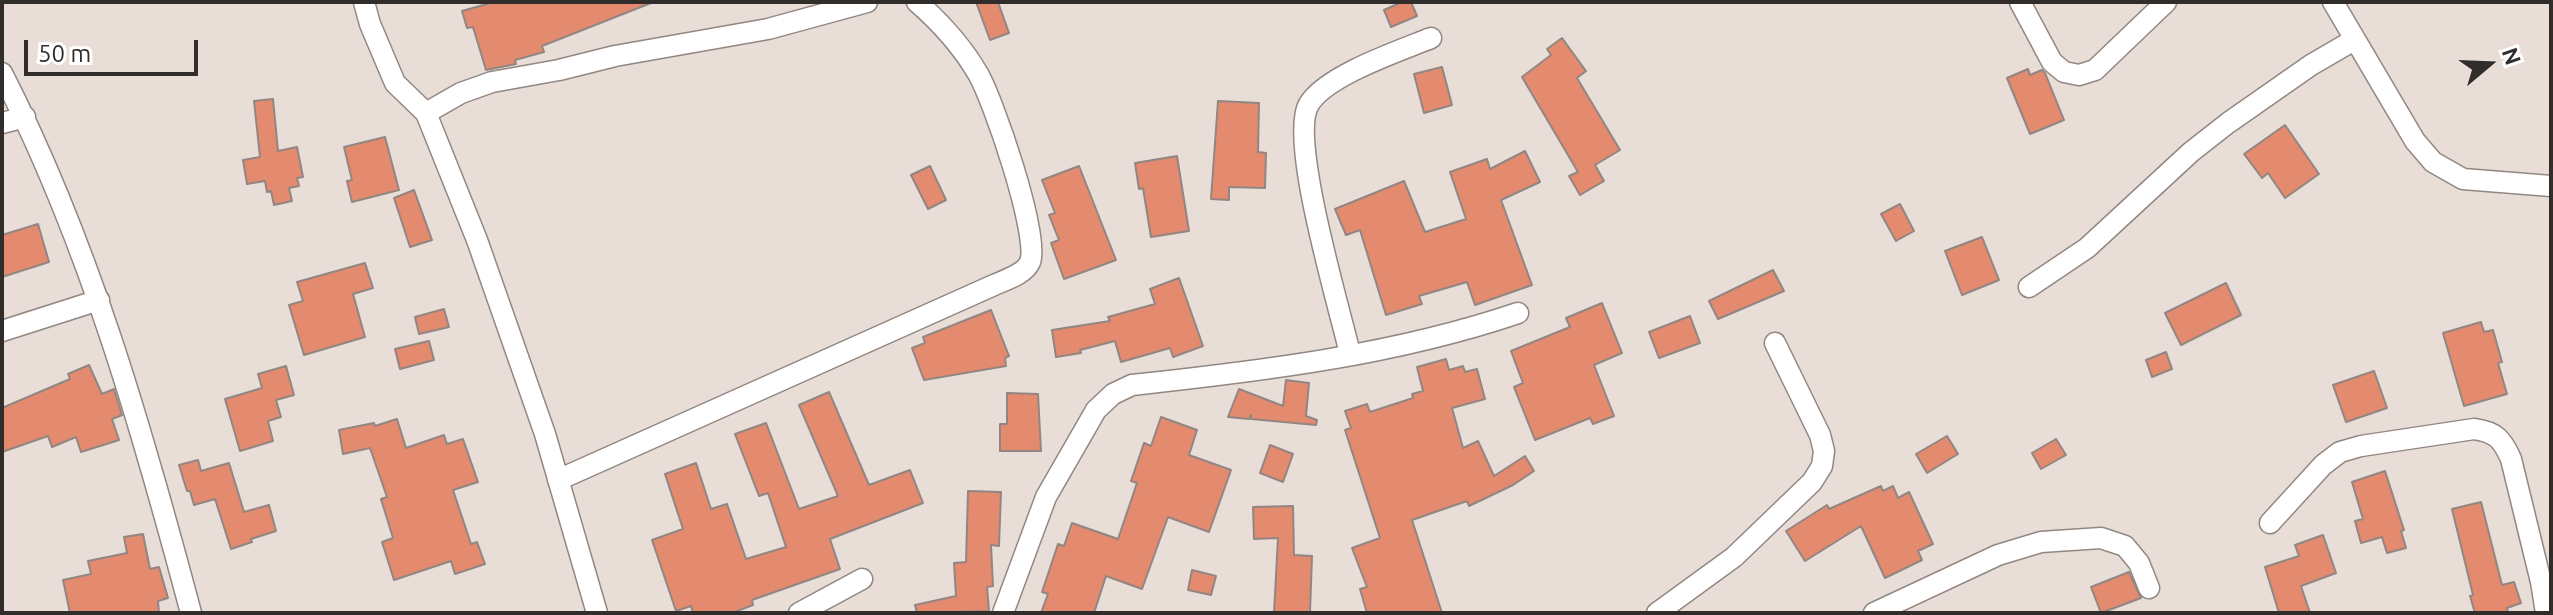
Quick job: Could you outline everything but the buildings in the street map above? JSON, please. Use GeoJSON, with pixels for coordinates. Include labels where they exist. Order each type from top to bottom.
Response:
{"type":"FeatureCollection","features":[{"type":"Feature","properties":{"kind":"street"},"geometry":{"type":"LineString","coordinates":[[364,2],[395,83],[426,113],[477,240],[545,434],[597,613]]}},
{"type":"Feature","properties":{"kind":"street"},"geometry":{"type":"LineString","coordinates":[[426,113],[461,93],[492,82],[755,31],[809,10],[867,2]]}},
{"type":"Feature","properties":{"kind":"street"},"geometry":{"type":"LineString","coordinates":[[558,480],[994,285],[1019,273],[1029,264],[1031,249],[1011,160],[979,75],[958,42],[917,2]]}},
{"type":"Feature","properties":{"kind":"street"},"geometry":{"type":"LineString","coordinates":[[2020,2],[2052,62],[2064,72],[2079,75],[2095,70],[2143,11],[2166,2]]}},
{"type":"Feature","properties":{"kind":"street"},"geometry":{"type":"LineString","coordinates":[[2333,2],[2415,141],[2433,162],[2463,179],[2551,186]]}},
{"type":"Feature","properties":{"kind":"street"},"geometry":{"type":"LineString","coordinates":[[1350,354],[1306,169],[1303,134],[1307,106],[1321,90],[1360,68],[1431,38]]}},
{"type":"Feature","properties":{"kind":"street"},"geometry":{"type":"LineString","coordinates":[[2029,287],[2087,248],[2191,152],[2228,123],[2311,65],[2354,40]]}},
{"type":"Feature","properties":{"kind":"street"},"geometry":{"type":"LineString","coordinates":[[2,73],[25,117],[99,300],[150,458],[191,613]]}},
{"type":"Feature","properties":{"kind":"street"},"geometry":{"type":"LineString","coordinates":[[2,123],[25,117]]}},
{"type":"Feature","properties":{"kind":"street"},"geometry":{"type":"LineString","coordinates":[[2,331],[99,300]]}},
{"type":"Feature","properties":{"kind":"street"},"geometry":{"type":"LineString","coordinates":[[1003,613],[1046,497],[1096,410],[1113,394],[1132,385],[1257,372],[1445,337],[1518,313]]}},
{"type":"Feature","properties":{"kind":"street"},"geometry":{"type":"LineString","coordinates":[[1657,613],[1734,557],[1812,482],[1822,466],[1824,451],[1820,435],[1775,343]]}},
{"type":"Feature","properties":{"kind":"street"},"geometry":{"type":"LineString","coordinates":[[2270,523],[2323,465],[2340,452],[2474,429],[2492,432],[2503,441],[2511,459],[2546,581],[2546,613]]}},
{"type":"Feature","properties":{"kind":"street"},"geometry":{"type":"LineString","coordinates":[[1874,613],[1998,555],[2041,542],[2101,538],[2125,546],[2139,563],[2149,588]]}},
{"type":"Feature","properties":{"kind":"street"},"geometry":{"type":"LineString","coordinates":[[799,613],[862,579]]}}]}
